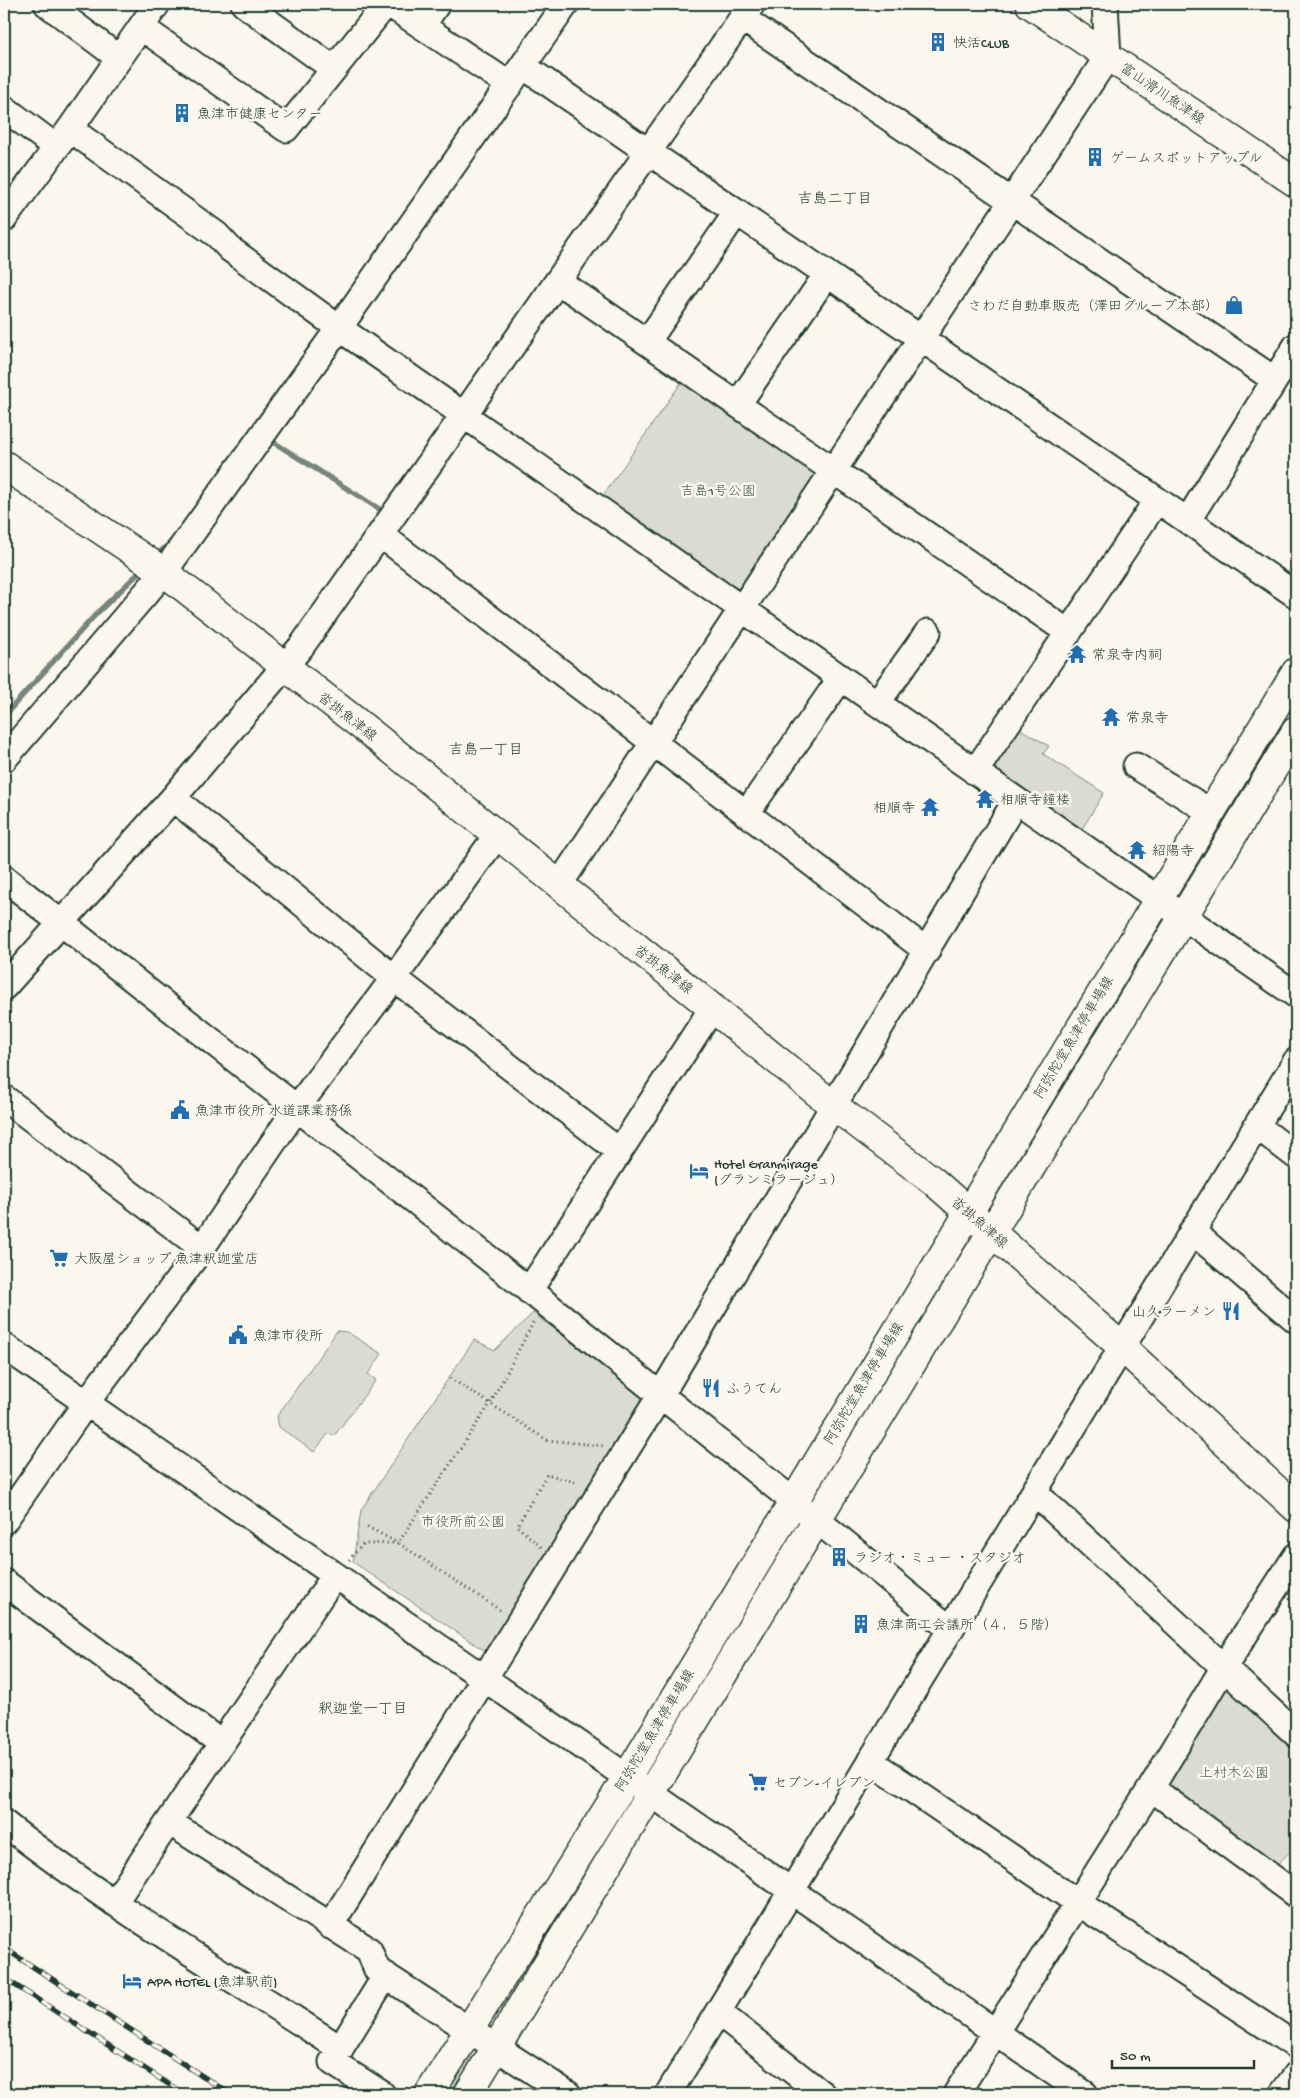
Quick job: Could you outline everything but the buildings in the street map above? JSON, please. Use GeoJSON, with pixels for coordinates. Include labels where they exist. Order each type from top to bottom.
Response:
{"type":"FeatureCollection","features":[{"type":"Feature","properties":{"kind":"main road","name":"富山滑川魚津線"},"geometry":{"type":"LineString","coordinates":[[1030,4],[1296,183]]}},
{"type":"Feature","properties":{"kind":"main road","name":"沓掛魚津線"},"geometry":{"type":"LineString","coordinates":[[4,464],[164,572],[372,734],[834,1106],[932,1180],[1122,1347],[1296,1508]]}},
{"type":"Feature","properties":{"kind":"main road","name":"阿弥陀堂魚津停車場線"},"geometry":{"type":"LineString","coordinates":[[429,2094],[626,1776],[1296,672]]}},
{"type":"Feature","properties":{"kind":"main road"},"geometry":{"type":"LineString","coordinates":[[468,2094],[1296,731]]}},
{"type":"Feature","properties":{"kind":"street"},"geometry":{"type":"LineString","coordinates":[[47,4],[119,58]]}},
{"type":"Feature","properties":{"kind":"street"},"geometry":{"type":"LineString","coordinates":[[4,218],[157,4]]}},
{"type":"Feature","properties":{"kind":"street"},"geometry":{"type":"LineString","coordinates":[[244,4],[272,12],[334,69]]}},
{"type":"Feature","properties":{"kind":"street"},"geometry":{"type":"LineString","coordinates":[[140,27],[286,129],[387,4],[422,26],[517,75],[647,150],[1296,595]]}},
{"type":"Feature","properties":{"kind":"street"},"geometry":{"type":"LineString","coordinates":[[422,26],[437,4]]}},
{"type":"Feature","properties":{"kind":"street"},"geometry":{"type":"LineString","coordinates":[[6,753],[164,572],[339,328],[566,4]]}},
{"type":"Feature","properties":{"kind":"street"},"geometry":{"type":"LineString","coordinates":[[559,885],[1108,56],[1105,4]]}},
{"type":"Feature","properties":{"kind":"street"},"geometry":{"type":"LineString","coordinates":[[4,987],[173,798],[285,668],[381,535],[647,150],[747,11],[1012,201],[1275,380]]}},
{"type":"Feature","properties":{"kind":"street"},"geometry":{"type":"LineString","coordinates":[[4,108],[63,138],[218,235],[230,249],[339,328],[1296,995]]}},
{"type":"Feature","properties":{"kind":"street"},"geometry":{"type":"LineString","coordinates":[[647,342],[737,212]]}},
{"type":"Feature","properties":{"kind":"street"},"geometry":{"type":"LineString","coordinates":[[738,404],[826,274]]}},
{"type":"Feature","properties":{"kind":"street"},"geometry":{"type":"LineString","coordinates":[[558,281],[1068,632]]}},
{"type":"Feature","properties":{"kind":"street"},"geometry":{"type":"LineString","coordinates":[[1188,520],[1296,346]]}},
{"type":"Feature","properties":{"kind":"street"},"geometry":{"type":"LineString","coordinates":[[975,772],[1157,500]]}},
{"type":"Feature","properties":{"kind":"street"},"geometry":{"type":"LineString","coordinates":[[381,535],[652,744],[927,951]]}},
{"type":"Feature","properties":{"kind":"street"},"geometry":{"type":"LineString","coordinates":[[877,703],[928,632]]}},
{"type":"Feature","properties":{"kind":"street"},"geometry":{"type":"LineString","coordinates":[[746,814],[841,678]]}},
{"type":"Feature","properties":{"kind":"street"},"geometry":{"type":"LineString","coordinates":[[1136,766],[1211,812]]}},
{"type":"Feature","properties":{"kind":"street"},"geometry":{"type":"LineString","coordinates":[[173,798],[394,978],[619,1152]]}},
{"type":"Feature","properties":{"kind":"street"},"geometry":{"type":"LineString","coordinates":[[330,1926],[485,1680],[510,1615],[613,1449],[660,1396],[1016,800]]}},
{"type":"Feature","properties":{"kind":"street"},"geometry":{"type":"LineString","coordinates":[[4,1521],[86,1403],[202,1248],[296,1109],[394,978],[497,835]]}},
{"type":"Feature","properties":{"kind":"street"},"geometry":{"type":"LineString","coordinates":[[4,878],[536,1296],[817,1520],[950,1629]]}},
{"type":"Feature","properties":{"kind":"street"},"geometry":{"type":"LineString","coordinates":[[536,1296],[619,1152],[713,1008]]}},
{"type":"Feature","properties":{"kind":"street"},"geometry":{"type":"LineString","coordinates":[[668,2094],[1296,1060]]}},
{"type":"Feature","properties":{"kind":"street"},"geometry":{"type":"LineString","coordinates":[[4,1098],[202,1248]]}},
{"type":"Feature","properties":{"kind":"street"},"geometry":{"type":"LineString","coordinates":[[1256,1126],[1296,1156]]}},
{"type":"Feature","properties":{"kind":"street"},"geometry":{"type":"LineString","coordinates":[[1192,1231],[1296,1320]]}},
{"type":"Feature","properties":{"kind":"street"},"geometry":{"type":"LineString","coordinates":[[4,1346],[626,1776],[790,1892],[1085,2094]]}},
{"type":"Feature","properties":{"kind":"street"},"geometry":{"type":"LineString","coordinates":[[1034,1492],[1296,1734]]}},
{"type":"Feature","properties":{"kind":"street"},"geometry":{"type":"LineString","coordinates":[[956,2094],[1151,1788],[1224,1667],[1296,1556]]}},
{"type":"Feature","properties":{"kind":"street"},"geometry":{"type":"LineString","coordinates":[[114,1902],[335,1575]]}},
{"type":"Feature","properties":{"kind":"street"},"geometry":{"type":"LineString","coordinates":[[4,1582],[221,1743]]}},
{"type":"Feature","properties":{"kind":"street"},"geometry":{"type":"LineString","coordinates":[[870,1761],[1077,1902],[1296,2046]]}},
{"type":"Feature","properties":{"kind":"street"},"geometry":{"type":"LineString","coordinates":[[1151,1788],[1296,1895]]}},
{"type":"Feature","properties":{"kind":"street"},"geometry":{"type":"LineString","coordinates":[[169,1822],[369,1950],[377,1970],[568,2094]]}},
{"type":"Feature","properties":{"kind":"street"},"geometry":{"type":"LineString","coordinates":[[4,1823],[47,1857],[114,1902],[341,2049]]}},
{"type":"Feature","properties":{"kind":"street"},"geometry":{"type":"LineString","coordinates":[[382,2094],[332,2062],[386,1975]]}},
{"type":"Feature","properties":{"kind":"street"},"geometry":{"type":"LineString","coordinates":[[718,2012],[822,2094]]}},
{"type":"Feature","properties":{"kind":"street"},"geometry":{"type":"LineString","coordinates":[[1282,2094],[1296,2075]]}},
{"type":"Feature","properties":{"kind":"path"},"geometry":{"type":"LineString","coordinates":[[398,1543],[490,1404],[536,1296]]}},
{"type":"Feature","properties":{"kind":"path"},"geometry":{"type":"LineString","coordinates":[[450,1378],[548,1440],[613,1449]]}},
{"type":"Feature","properties":{"kind":"path"},"geometry":{"type":"LineString","coordinates":[[598,1452],[613,1449]]}},
{"type":"Feature","properties":{"kind":"path"},"geometry":{"type":"LineString","coordinates":[[536,1553],[541,1545],[517,1526],[547,1474],[578,1484],[583,1476]]}},
{"type":"Feature","properties":{"kind":"path"},"geometry":{"type":"LineString","coordinates":[[364,1525],[398,1543],[510,1615]]}},
{"type":"Feature","properties":{"kind":"path"},"geometry":{"type":"LineString","coordinates":[[335,1575],[363,1544],[398,1543]]}},
{"type":"Feature","properties":{"kind":"path"},"geometry":{"type":"LineString","coordinates":[[506,1602],[510,1615]]}},
{"type":"Feature","properties":{"kind":"green space","name":"吉島1号公園"},"geometry":{"type":"Polygon","coordinates":[[[689,371],[834,470],[742,608],[596,506],[689,371]]]}},
{"type":"Feature","properties":{"kind":"green space"},"geometry":{"type":"Polygon","coordinates":[[[1296,695],[1296,715],[1189,891],[1180,885],[1296,695]]]}},
{"type":"Feature","properties":{"kind":"green space"},"geometry":{"type":"Polygon","coordinates":[[[1017,727],[1049,746],[1043,754],[1104,793],[1082,829],[994,769],[994,762],[1017,727]]]}},
{"type":"Feature","properties":{"kind":"green space"},"geometry":{"type":"Polygon","coordinates":[[[1156,923],[1166,929],[1006,1182],[1000,1178],[1156,923]]]}},
{"type":"Feature","properties":{"kind":"green space","name":"市役所前公園"},"geometry":{"type":"Polygon","coordinates":[[[533,1313],[646,1399],[514,1610],[485,1651],[353,1562],[361,1510],[474,1340],[495,1350],[533,1313]]]}},
{"type":"Feature","properties":{"kind":"green space"},"geometry":{"type":"Polygon","coordinates":[[[337,1331],[347,1332],[382,1354],[368,1374],[376,1380],[334,1436],[329,1433],[314,1452],[279,1427],[277,1416],[337,1331]]]}},
{"type":"Feature","properties":{"kind":"green space"},"geometry":{"type":"Polygon","coordinates":[[[785,1536],[795,1542],[656,1758],[651,1755],[785,1536]]]}},
{"type":"Feature","properties":{"kind":"green space","name":"上村木公園"},"geometry":{"type":"Polygon","coordinates":[[[1224,1667],[1296,1734],[1296,1845],[1269,1874],[1151,1788],[1224,1667]]]}},
{"type":"Feature","properties":{"kind":"green space"},"geometry":{"type":"Polygon","coordinates":[[[621,1813],[626,1815],[508,2009],[498,2004],[557,1908],[574,1891],[621,1813]]]}},
{"type":"Feature","properties":{"kind":"green space"},"geometry":{"type":"Polygon","coordinates":[[[464,2054],[478,2062],[458,2094],[439,2094],[464,2054]]]}},
{"type":"Feature","properties":{"kind":"waterway"},"geometry":{"type":"LineString","coordinates":[[267,438],[384,512],[386,509]]}},
{"type":"Feature","properties":{"kind":"waterway"},"geometry":{"type":"LineString","coordinates":[[155,557],[172,541]]}},
{"type":"Feature","properties":{"kind":"waterway"},"geometry":{"type":"LineString","coordinates":[[4,716],[97,613],[145,567]]}},
{"type":"Feature","properties":{"kind":"railway"},"geometry":{"type":"LineString","coordinates":[[4,1948],[230,2094]]}},
{"type":"Feature","properties":{"kind":"railway"},"geometry":{"type":"LineString","coordinates":[[4,1978],[184,2094]]}},
{"type":"Feature","properties":{"kind":"place","name":"快活CLUB"},"geometry":{"type":"Point","coordinates":[938,42]}},
{"type":"Feature","properties":{"kind":"place","name":"魚津市健康センター"},"geometry":{"type":"Point","coordinates":[182,113]}},
{"type":"Feature","properties":{"kind":"place","name":"ゲームスポットアップル"},"geometry":{"type":"Point","coordinates":[1095,157]}},
{"type":"Feature","properties":{"kind":"place","name":"さわだ自動車販売（澤田グループ本部）"},"geometry":{"type":"Point","coordinates":[1234,305]}},
{"type":"Feature","properties":{"kind":"place","name":"常泉寺内祠"},"geometry":{"type":"Point","coordinates":[1077,654]}},
{"type":"Feature","properties":{"kind":"place","name":"常泉寺"},"geometry":{"type":"Point","coordinates":[1111,717]}},
{"type":"Feature","properties":{"kind":"place","name":"相順寺鐘楼"},"geometry":{"type":"Point","coordinates":[985,799]}},
{"type":"Feature","properties":{"kind":"place","name":"相順寺"},"geometry":{"type":"Point","coordinates":[930,807]}},
{"type":"Feature","properties":{"kind":"place","name":"紹陽寺"},"geometry":{"type":"Point","coordinates":[1137,850]}},
{"type":"Feature","properties":{"kind":"place","name":"魚津市役所 水道課業務係"},"geometry":{"type":"Point","coordinates":[180,1110]}},
{"type":"Feature","properties":{"kind":"place","name":"Hotel Granmirage (グランミラージュ）"},"geometry":{"type":"Point","coordinates":[699,1171]}},
{"type":"Feature","properties":{"kind":"place","name":"大阪屋ショップ 魚津釈迦堂店"},"geometry":{"type":"Point","coordinates":[59,1258]}},
{"type":"Feature","properties":{"kind":"place","name":"山久ラーメン"},"geometry":{"type":"Point","coordinates":[1231,1311]}},
{"type":"Feature","properties":{"kind":"place","name":"魚津市役所"},"geometry":{"type":"Point","coordinates":[238,1335]}},
{"type":"Feature","properties":{"kind":"place","name":"ふうてん"},"geometry":{"type":"Point","coordinates":[711,1388]}},
{"type":"Feature","properties":{"kind":"place","name":"ラジオ・ミュー ・スタジオ"},"geometry":{"type":"Point","coordinates":[839,1557]}},
{"type":"Feature","properties":{"kind":"place","name":"魚津商工会議所（４，５階）"},"geometry":{"type":"Point","coordinates":[861,1624]}},
{"type":"Feature","properties":{"kind":"place","name":"セブン-イレブン"},"geometry":{"type":"Point","coordinates":[758,1782]}},
{"type":"Feature","properties":{"kind":"place","name":"APA HOTEL (魚津駅前)"},"geometry":{"type":"Point","coordinates":[132,1981]}},
{"type":"Feature","properties":{"kind":"district","name":"吉島二丁目"},"geometry":{"type":"Point","coordinates":[835,198]}},
{"type":"Feature","properties":{"kind":"district","name":"吉島一丁目"},"geometry":{"type":"Point","coordinates":[486,749]}},
{"type":"Feature","properties":{"kind":"district","name":"釈迦堂一丁目"},"geometry":{"type":"Point","coordinates":[363,1708]}}]}
